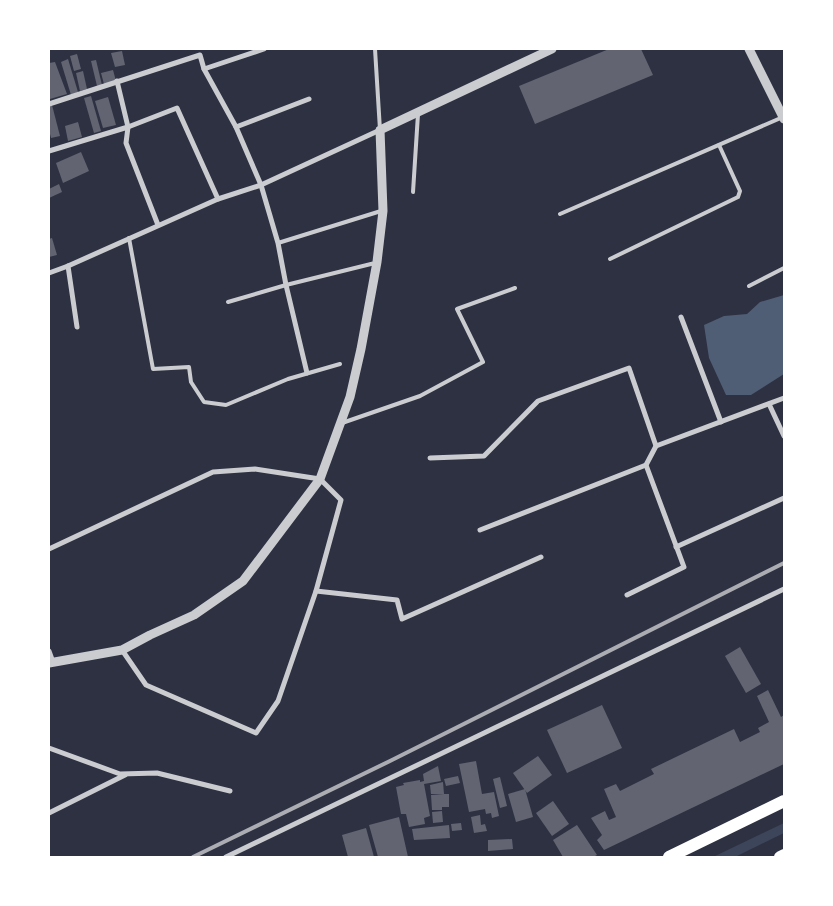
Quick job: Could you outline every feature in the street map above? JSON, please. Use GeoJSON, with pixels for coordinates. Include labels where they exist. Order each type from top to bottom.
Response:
{"type":"FeatureCollection","features":[{"type":"Feature","properties":{"kind":"main road"},"geometry":{"type":"LineString","coordinates":[[669,857],[784,801]]}},
{"type":"Feature","properties":{"kind":"main road"},"geometry":{"type":"LineString","coordinates":[[780,857],[784,855]]}},
{"type":"Feature","properties":{"kind":"street"},"geometry":{"type":"LineString","coordinates":[[204,69],[264,49]]}},
{"type":"Feature","properties":{"kind":"street"},"geometry":{"type":"LineString","coordinates":[[49,273],[218,199],[261,185],[552,49]]}},
{"type":"Feature","properties":{"kind":"street"},"geometry":{"type":"LineString","coordinates":[[751,49],[784,118]]}},
{"type":"Feature","properties":{"kind":"street"},"geometry":{"type":"LineString","coordinates":[[49,104],[200,55],[204,69],[236,128],[261,185],[278,243],[307,373]]}},
{"type":"Feature","properties":{"kind":"street"},"geometry":{"type":"LineString","coordinates":[[117,81],[128,127],[126,143],[158,225]]}},
{"type":"Feature","properties":{"kind":"street"},"geometry":{"type":"LineString","coordinates":[[236,128],[310,99]]}},
{"type":"Feature","properties":{"kind":"street"},"geometry":{"type":"LineString","coordinates":[[49,151],[128,127],[177,108],[218,199]]}},
{"type":"Feature","properties":{"kind":"street"},"geometry":{"type":"LineString","coordinates":[[49,651],[51,663],[122,650],[194,615],[243,581],[320,479],[350,397],[377,262],[383,211],[380,130]]}},
{"type":"Feature","properties":{"kind":"street"},"geometry":{"type":"LineString","coordinates":[[68,266],[77,327]]}},
{"type":"Feature","properties":{"kind":"street"},"geometry":{"type":"LineString","coordinates":[[680,317],[721,422]]}},
{"type":"Feature","properties":{"kind":"street"},"geometry":{"type":"LineString","coordinates":[[430,458],[484,456],[538,402],[629,368],[656,446]]}},
{"type":"Feature","properties":{"kind":"street"},"geometry":{"type":"LineString","coordinates":[[480,530],[646,465],[656,446],[784,398]]}},
{"type":"Feature","properties":{"kind":"street"},"geometry":{"type":"LineString","coordinates":[[769,404],[784,436]]}},
{"type":"Feature","properties":{"kind":"street"},"geometry":{"type":"LineString","coordinates":[[627,595],[684,567],[646,465]]}},
{"type":"Feature","properties":{"kind":"street"},"geometry":{"type":"LineString","coordinates":[[49,549],[213,472],[255,469],[320,479],[340,500],[316,591],[278,701],[256,733],[146,685],[122,650]]}},
{"type":"Feature","properties":{"kind":"street"},"geometry":{"type":"LineString","coordinates":[[676,547],[784,498]]}},
{"type":"Feature","properties":{"kind":"street"},"geometry":{"type":"LineString","coordinates":[[316,591],[397,600],[402,619],[541,557]]}},
{"type":"Feature","properties":{"kind":"street"},"geometry":{"type":"LineString","coordinates":[[226,857],[784,589]]}},
{"type":"Feature","properties":{"kind":"street"},"geometry":{"type":"LineString","coordinates":[[49,748],[120,774],[156,773],[230,791]]}},
{"type":"Feature","properties":{"kind":"street"},"geometry":{"type":"LineString","coordinates":[[49,813],[128,773]]}},
{"type":"Feature","properties":{"kind":"lane"},"geometry":{"type":"LineString","coordinates":[[375,49],[380,130]]}},
{"type":"Feature","properties":{"kind":"lane"},"geometry":{"type":"LineString","coordinates":[[413,192],[418,112]]}},
{"type":"Feature","properties":{"kind":"lane"},"geometry":{"type":"LineString","coordinates":[[560,214],[784,118]]}},
{"type":"Feature","properties":{"kind":"lane"},"geometry":{"type":"LineString","coordinates":[[610,259],[738,197],[740,191],[719,145]]}},
{"type":"Feature","properties":{"kind":"lane"},"geometry":{"type":"LineString","coordinates":[[278,243],[383,211]]}},
{"type":"Feature","properties":{"kind":"lane"},"geometry":{"type":"LineString","coordinates":[[129,238],[153,370],[189,367],[191,382],[204,402],[226,405],[288,379],[340,364]]}},
{"type":"Feature","properties":{"kind":"lane"},"geometry":{"type":"LineString","coordinates":[[228,302],[377,262]]}},
{"type":"Feature","properties":{"kind":"lane"},"geometry":{"type":"LineString","coordinates":[[749,286],[784,268]]}},
{"type":"Feature","properties":{"kind":"lane"},"geometry":{"type":"LineString","coordinates":[[340,424],[420,396],[483,362],[457,309],[515,288]]}},
{"type":"Feature","properties":{"kind":"shaded area"},"geometry":{"type":"Polygon","coordinates":[[[784,295],[784,374],[751,395],[726,395],[709,358],[704,325],[724,316],[747,314],[760,302],[784,295]]]}},
{"type":"Feature","properties":{"kind":"shaded area"},"geometry":{"type":"Polygon","coordinates":[[[784,823],[784,833],[735,857],[713,857],[784,823]]]}},
{"type":"Feature","properties":{"kind":"building"},"geometry":{"type":"Polygon","coordinates":[[[609,49],[641,49],[653,75],[535,124],[519,86],[609,49]]]}},
{"type":"Feature","properties":{"kind":"building"},"geometry":{"type":"Polygon","coordinates":[[[122,51],[125,65],[115,67],[111,53],[122,51]]]}},
{"type":"Feature","properties":{"kind":"building"},"geometry":{"type":"Polygon","coordinates":[[[77,54],[81,69],[74,71],[70,56],[77,54]]]}},
{"type":"Feature","properties":{"kind":"building"},"geometry":{"type":"Polygon","coordinates":[[[68,59],[78,92],[71,95],[61,62],[68,59]]]}},
{"type":"Feature","properties":{"kind":"building"},"geometry":{"type":"Polygon","coordinates":[[[96,60],[102,85],[97,86],[91,61],[96,60]]]}},
{"type":"Feature","properties":{"kind":"building"},"geometry":{"type":"Polygon","coordinates":[[[55,62],[67,94],[50,99],[49,63],[55,62]]]}},
{"type":"Feature","properties":{"kind":"building"},"geometry":{"type":"Polygon","coordinates":[[[113,70],[116,81],[104,84],[101,73],[113,70]]]}},
{"type":"Feature","properties":{"kind":"building"},"geometry":{"type":"Polygon","coordinates":[[[83,71],[87,89],[80,91],[76,73],[83,71]]]}},
{"type":"Feature","properties":{"kind":"building"},"geometry":{"type":"Polygon","coordinates":[[[91,96],[101,131],[94,133],[84,98],[91,96]]]}},
{"type":"Feature","properties":{"kind":"building"},"geometry":{"type":"Polygon","coordinates":[[[108,97],[116,125],[103,128],[95,101],[108,97]]]}},
{"type":"Feature","properties":{"kind":"building"},"geometry":{"type":"Polygon","coordinates":[[[52,105],[60,136],[51,138],[49,106],[52,105]]]}},
{"type":"Feature","properties":{"kind":"building"},"geometry":{"type":"Polygon","coordinates":[[[78,122],[82,137],[68,141],[65,126],[78,122]]]}},
{"type":"Feature","properties":{"kind":"building"},"geometry":{"type":"Polygon","coordinates":[[[81,152],[89,171],[63,183],[56,163],[81,152]]]}},
{"type":"Feature","properties":{"kind":"building"},"geometry":{"type":"Polygon","coordinates":[[[59,184],[62,192],[49,198],[49,189],[59,184]]]}},
{"type":"Feature","properties":{"kind":"building"},"geometry":{"type":"Polygon","coordinates":[[[52,238],[57,255],[49,257],[49,239],[52,238]]]}},
{"type":"Feature","properties":{"kind":"building"},"geometry":{"type":"Polygon","coordinates":[[[740,647],[761,684],[746,693],[725,656],[740,647]]]}},
{"type":"Feature","properties":{"kind":"building"},"geometry":{"type":"Polygon","coordinates":[[[768,690],[781,717],[784,715],[784,764],[604,850],[597,840],[602,835],[591,818],[605,811],[609,820],[616,817],[604,789],[616,784],[620,791],[654,774],[651,769],[734,729],[740,742],[760,732],[758,728],[769,722],[757,696],[768,690]]]}},
{"type":"Feature","properties":{"kind":"building"},"geometry":{"type":"Polygon","coordinates":[[[602,705],[622,748],[567,773],[547,730],[602,705]]]}},
{"type":"Feature","properties":{"kind":"building"},"geometry":{"type":"Polygon","coordinates":[[[538,756],[552,775],[527,793],[513,773],[538,756]]]}},
{"type":"Feature","properties":{"kind":"building"},"geometry":{"type":"Polygon","coordinates":[[[476,761],[482,794],[494,792],[499,816],[492,818],[491,813],[486,814],[485,809],[469,812],[459,764],[476,761]]]}},
{"type":"Feature","properties":{"kind":"building"},"geometry":{"type":"Polygon","coordinates":[[[438,766],[441,781],[424,784],[430,816],[424,818],[425,824],[409,827],[406,814],[401,814],[396,787],[404,785],[403,783],[424,781],[423,774],[438,766]]]}},
{"type":"Feature","properties":{"kind":"building"},"geometry":{"type":"Polygon","coordinates":[[[458,776],[460,783],[446,786],[444,779],[458,776]]]}},
{"type":"Feature","properties":{"kind":"building"},"geometry":{"type":"Polygon","coordinates":[[[500,777],[507,806],[500,808],[493,779],[500,777]]]}},
{"type":"Feature","properties":{"kind":"building"},"geometry":{"type":"Polygon","coordinates":[[[443,782],[444,794],[431,794],[430,785],[443,782]]]}},
{"type":"Feature","properties":{"kind":"building"},"geometry":{"type":"Polygon","coordinates":[[[525,789],[533,817],[516,822],[508,794],[525,789]]]}},
{"type":"Feature","properties":{"kind":"building"},"geometry":{"type":"Polygon","coordinates":[[[449,794],[449,807],[442,807],[442,810],[432,810],[431,795],[449,794]]]}},
{"type":"Feature","properties":{"kind":"building"},"geometry":{"type":"Polygon","coordinates":[[[553,801],[569,824],[552,836],[536,813],[553,801]]]}},
{"type":"Feature","properties":{"kind":"building"},"geometry":{"type":"Polygon","coordinates":[[[442,811],[443,822],[433,823],[432,812],[442,811]]]}},
{"type":"Feature","properties":{"kind":"building"},"geometry":{"type":"Polygon","coordinates":[[[480,815],[481,825],[485,824],[487,831],[474,833],[471,817],[480,815]]]}},
{"type":"Feature","properties":{"kind":"building"},"geometry":{"type":"Polygon","coordinates":[[[399,817],[408,857],[378,857],[369,825],[399,817]]]}},
{"type":"Feature","properties":{"kind":"building"},"geometry":{"type":"Polygon","coordinates":[[[461,823],[462,830],[452,831],[451,824],[461,823]]]}},
{"type":"Feature","properties":{"kind":"building"},"geometry":{"type":"Polygon","coordinates":[[[449,825],[450,838],[414,840],[412,829],[449,825]]]}},
{"type":"Feature","properties":{"kind":"building"},"geometry":{"type":"Polygon","coordinates":[[[577,825],[597,855],[593,857],[563,857],[553,840],[577,825]]]}},
{"type":"Feature","properties":{"kind":"building"},"geometry":{"type":"Polygon","coordinates":[[[366,828],[374,857],[348,857],[342,835],[366,828]]]}},
{"type":"Feature","properties":{"kind":"building"},"geometry":{"type":"Polygon","coordinates":[[[512,839],[513,849],[488,851],[488,840],[512,839]]]}},
{"type":"Feature","properties":{"kind":"railway"},"geometry":{"type":"LineString","coordinates":[[193,857],[392,760],[784,563]]}}]}
